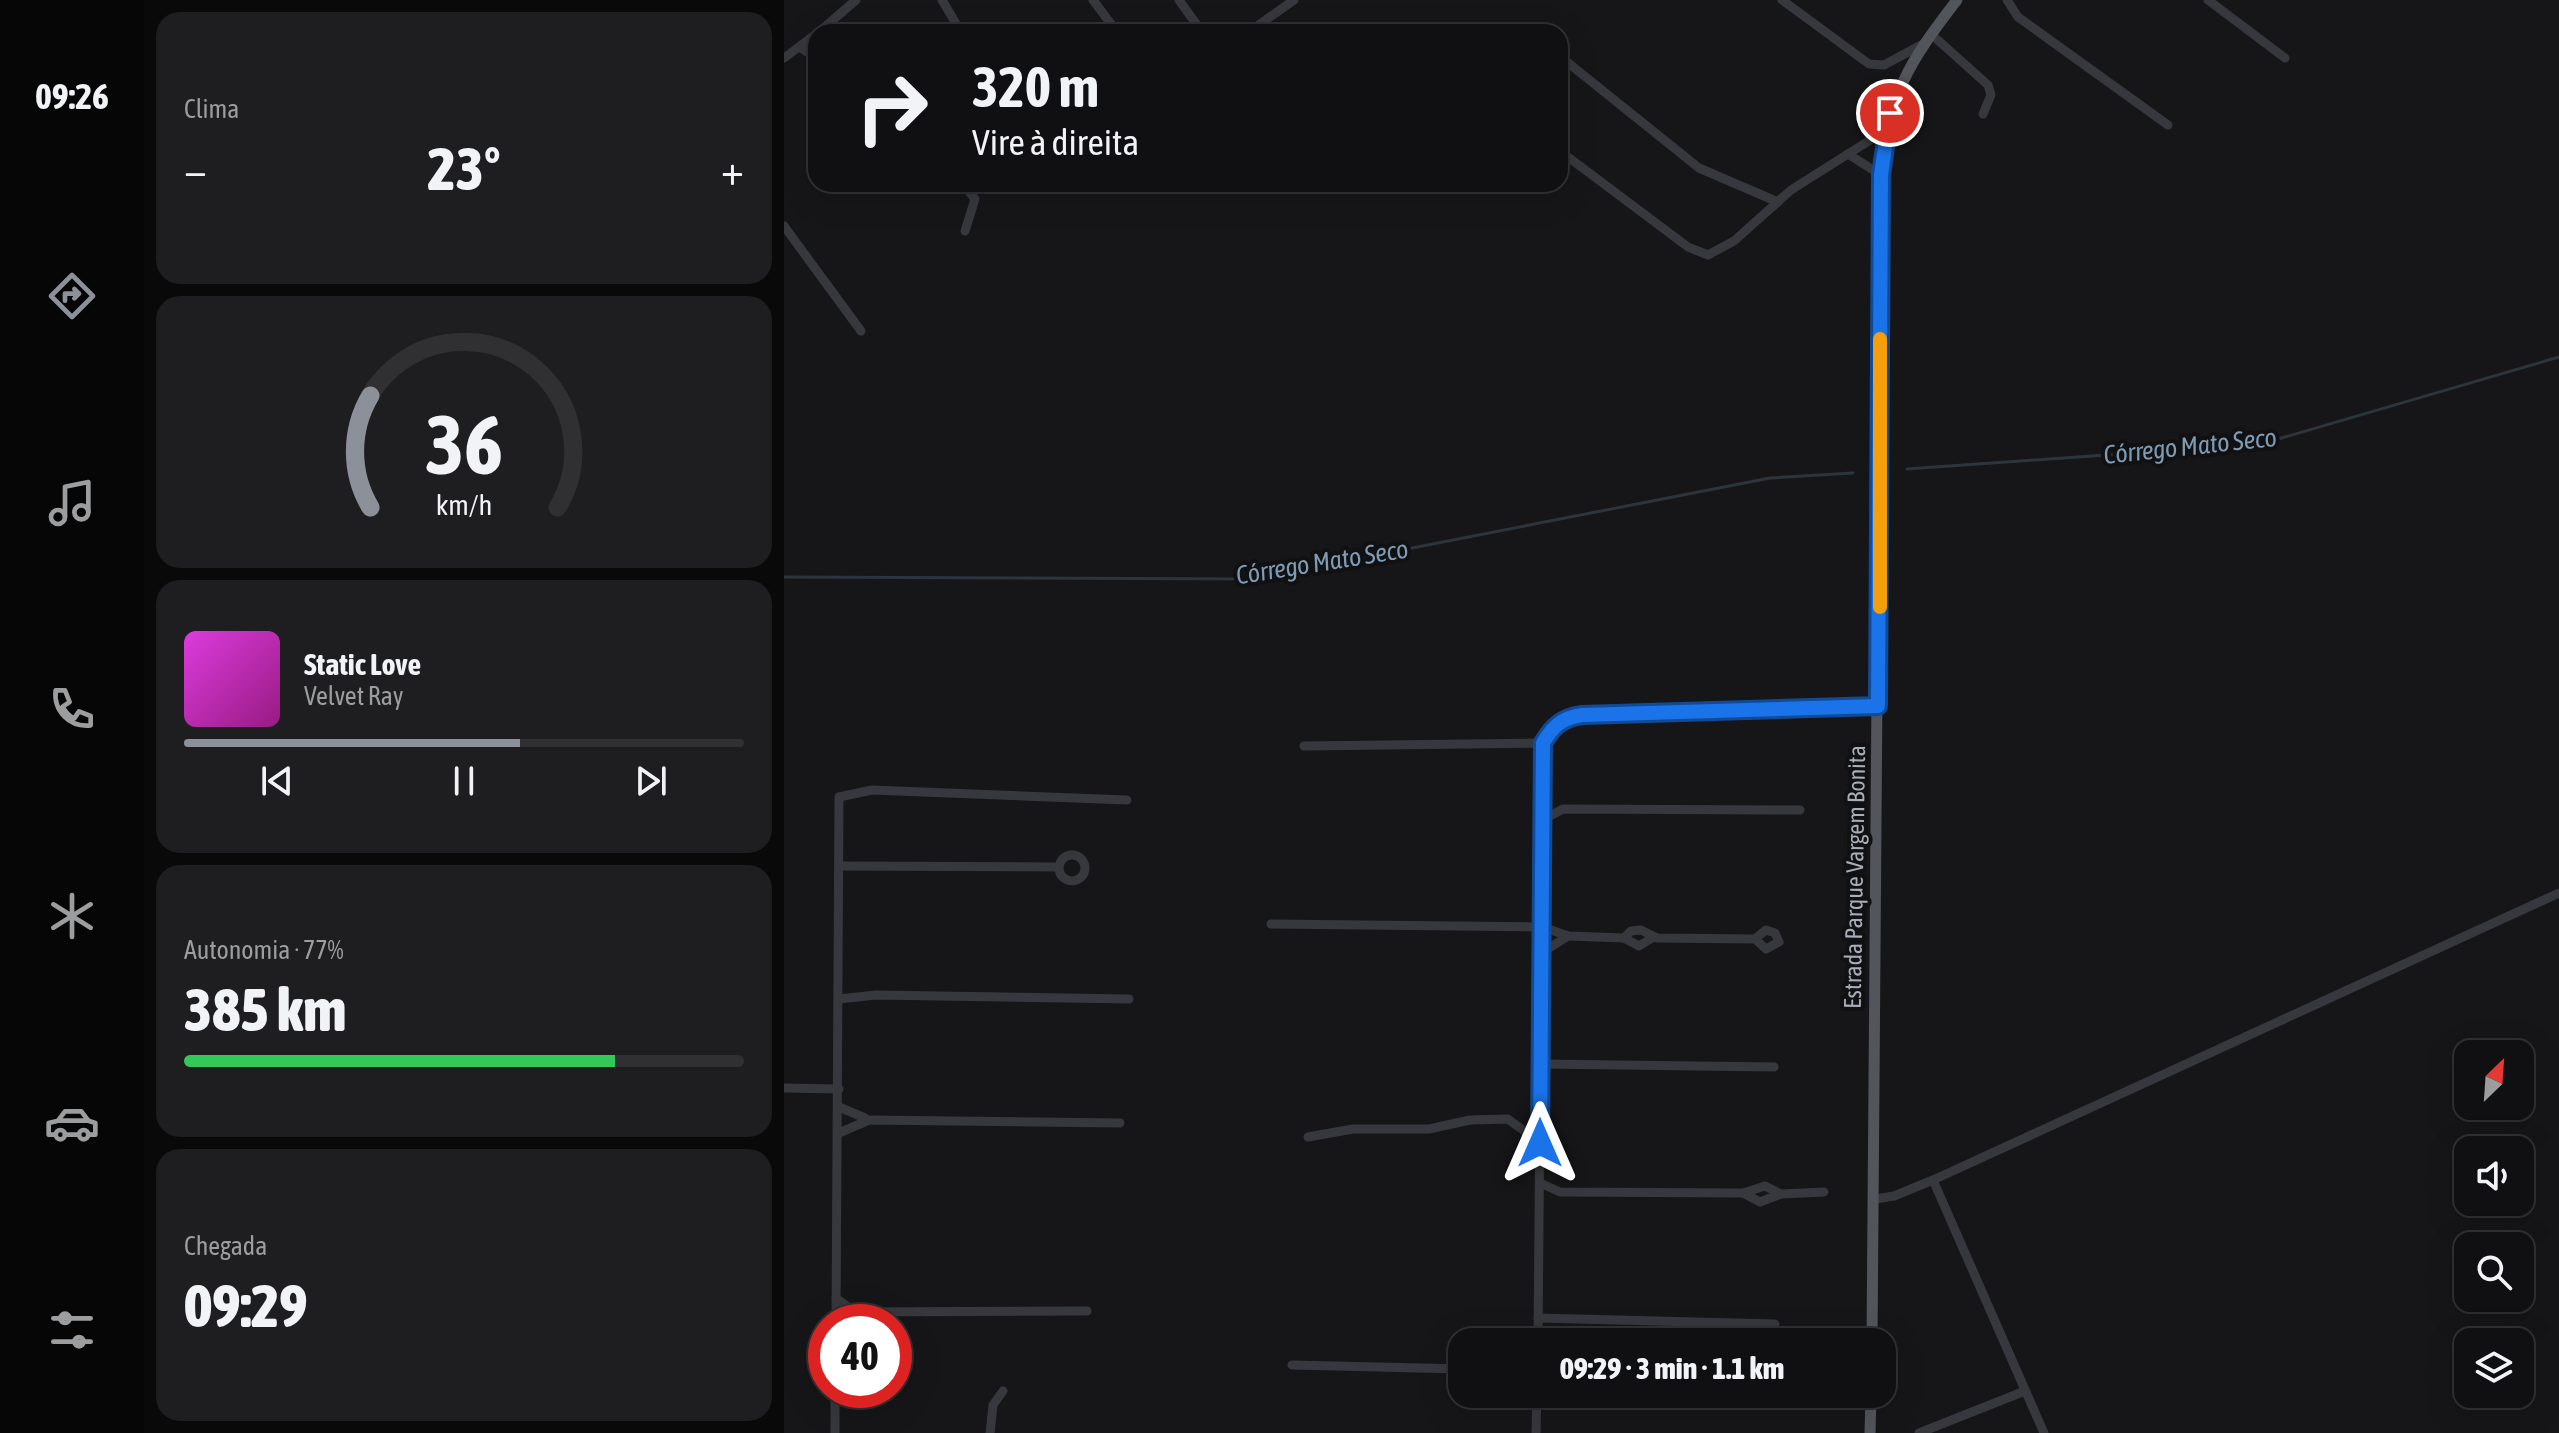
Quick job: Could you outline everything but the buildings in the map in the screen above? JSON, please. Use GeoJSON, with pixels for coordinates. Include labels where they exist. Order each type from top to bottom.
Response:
{"type":"FeatureCollection","features":[{"type":"Feature","properties":{"kind":"main road","name":"Estrada Parque Vargem Bonita"},"geometry":{"type":"LineString","coordinates":[[1872,1328],[1881,175],[1886,130],[1898,88],[1927,39],[1957,0]]}},
{"type":"Feature","properties":{"kind":"main road"},"geometry":{"type":"LineString","coordinates":[[1870,1433],[1871,1408]]}},
{"type":"Feature","properties":{"kind":"street"},"geometry":{"type":"LineString","coordinates":[[828,24],[856,0]]}},
{"type":"Feature","properties":{"kind":"street"},"geometry":{"type":"LineString","coordinates":[[942,0],[956,24]]}},
{"type":"Feature","properties":{"kind":"street"},"geometry":{"type":"LineString","coordinates":[[1093,0],[1111,24]]}},
{"type":"Feature","properties":{"kind":"street"},"geometry":{"type":"LineString","coordinates":[[1179,0],[1196,24]]}},
{"type":"Feature","properties":{"kind":"street"},"geometry":{"type":"LineString","coordinates":[[1260,24],[1294,0]]}},
{"type":"Feature","properties":{"kind":"street"},"geometry":{"type":"LineString","coordinates":[[1782,0],[1869,64],[1884,65],[1927,39],[1988,85],[1991,95],[1983,114]]}},
{"type":"Feature","properties":{"kind":"street"},"geometry":{"type":"LineString","coordinates":[[2007,0],[2018,17],[2168,125]]}},
{"type":"Feature","properties":{"kind":"street"},"geometry":{"type":"LineString","coordinates":[[2208,0],[2285,58]]}},
{"type":"Feature","properties":{"kind":"street"},"geometry":{"type":"LineString","coordinates":[[784,58],[808,40]]}},
{"type":"Feature","properties":{"kind":"street"},"geometry":{"type":"LineString","coordinates":[[799,47],[808,52]]}},
{"type":"Feature","properties":{"kind":"street"},"geometry":{"type":"LineString","coordinates":[[1568,63],[1699,168],[1778,202]]}},
{"type":"Feature","properties":{"kind":"street"},"geometry":{"type":"LineString","coordinates":[[1568,157],[1700,254],[1713,254],[1724,249],[1778,202],[1886,130]]}},
{"type":"Feature","properties":{"kind":"street"},"geometry":{"type":"LineString","coordinates":[[1848,154],[1881,175]]}},
{"type":"Feature","properties":{"kind":"street"},"geometry":{"type":"LineString","coordinates":[[965,231],[975,199],[969,192]]}},
{"type":"Feature","properties":{"kind":"street"},"geometry":{"type":"LineString","coordinates":[[784,226],[861,331]]}},
{"type":"Feature","properties":{"kind":"street"},"geometry":{"type":"LineString","coordinates":[[1538,1328],[1543,743],[1560,721],[1582,715],[1878,706]]}},
{"type":"Feature","properties":{"kind":"street"},"geometry":{"type":"LineString","coordinates":[[1304,746],[1543,743]]}},
{"type":"Feature","properties":{"kind":"street"},"geometry":{"type":"LineString","coordinates":[[836,1304],[839,797],[872,790],[1127,800]]}},
{"type":"Feature","properties":{"kind":"street"},"geometry":{"type":"LineString","coordinates":[[1544,799],[1563,809],[1800,810]]}},
{"type":"Feature","properties":{"kind":"street"},"geometry":{"type":"LineString","coordinates":[[1544,819],[1563,809]]}},
{"type":"Feature","properties":{"kind":"street"},"geometry":{"type":"LineString","coordinates":[[839,866],[1058,867]]}},
{"type":"Feature","properties":{"kind":"street"},"geometry":{"type":"LineString","coordinates":[[1875,1199],[1894,1196],[1933,1180],[2559,893]]}},
{"type":"Feature","properties":{"kind":"street"},"geometry":{"type":"LineString","coordinates":[[1271,924],[1543,927],[1568,936],[1624,938],[1639,946],[1654,937]]}},
{"type":"Feature","properties":{"kind":"street"},"geometry":{"type":"LineString","coordinates":[[1624,938],[1631,931],[1641,930],[1654,937],[1755,939]]}},
{"type":"Feature","properties":{"kind":"street"},"geometry":{"type":"LineString","coordinates":[[1543,952],[1568,936]]}},
{"type":"Feature","properties":{"kind":"street"},"geometry":{"type":"LineString","coordinates":[[839,999],[876,995],[1129,999]]}},
{"type":"Feature","properties":{"kind":"street"},"geometry":{"type":"LineString","coordinates":[[1542,1064],[1774,1067]]}},
{"type":"Feature","properties":{"kind":"street"},"geometry":{"type":"LineString","coordinates":[[784,1088],[839,1089]]}},
{"type":"Feature","properties":{"kind":"street"},"geometry":{"type":"LineString","coordinates":[[839,1107],[869,1120],[1120,1123]]}},
{"type":"Feature","properties":{"kind":"street"},"geometry":{"type":"LineString","coordinates":[[1519,1125],[1540,1116]]}},
{"type":"Feature","properties":{"kind":"street"},"geometry":{"type":"LineString","coordinates":[[1308,1137],[1353,1129],[1429,1129],[1470,1120],[1508,1119],[1540,1143]]}},
{"type":"Feature","properties":{"kind":"street"},"geometry":{"type":"LineString","coordinates":[[839,1133],[869,1120]]}},
{"type":"Feature","properties":{"kind":"street"},"geometry":{"type":"LineString","coordinates":[[1933,1180],[2044,1433]]}},
{"type":"Feature","properties":{"kind":"street"},"geometry":{"type":"LineString","coordinates":[[1540,1183],[1560,1192]]}},
{"type":"Feature","properties":{"kind":"street"},"geometry":{"type":"LineString","coordinates":[[1540,1200],[1560,1192],[1743,1193],[1760,1202],[1781,1194],[1824,1192]]}},
{"type":"Feature","properties":{"kind":"street"},"geometry":{"type":"LineString","coordinates":[[836,1298],[844,1304]]}},
{"type":"Feature","properties":{"kind":"street"},"geometry":{"type":"LineString","coordinates":[[912,1312],[1087,1311]]}},
{"type":"Feature","properties":{"kind":"street"},"geometry":{"type":"LineString","coordinates":[[1538,1318],[1775,1324]]}},
{"type":"Feature","properties":{"kind":"street"},"geometry":{"type":"LineString","coordinates":[[1292,1365],[1448,1369]]}},
{"type":"Feature","properties":{"kind":"street"},"geometry":{"type":"LineString","coordinates":[[990,1433],[993,1405],[1003,1391]]}},
{"type":"Feature","properties":{"kind":"street"},"geometry":{"type":"LineString","coordinates":[[1919,1433],[2025,1391]]}},
{"type":"Feature","properties":{"kind":"street"},"geometry":{"type":"LineString","coordinates":[[836,1408],[837,1432]]}},
{"type":"Feature","properties":{"kind":"street"},"geometry":{"type":"LineString","coordinates":[[1536,1433],[1537,1408]]}},
{"type":"Feature","properties":{"kind":"waterway","name":"Córrego Mato Seco"},"geometry":{"type":"LineString","coordinates":[[1907,469],[2261,444],[2559,357]]}},
{"type":"Feature","properties":{"kind":"waterway","name":"Córrego Mato Seco"},"geometry":{"type":"LineString","coordinates":[[784,577],[1253,579],[1770,478],[1853,473]]}},
{"type":"Feature","properties":{"kind":"slow traffic"},"geometry":{"type":"LineString","coordinates":[[1880,339],[1880,607]]}},
{"type":"Feature","properties":{"kind":"route"},"geometry":{"type":"LineString","coordinates":[[1540,1143],[1543,743],[1551,731],[1567,717],[1582,715],[1878,706],[1881,175],[1890,113]]}}]}
